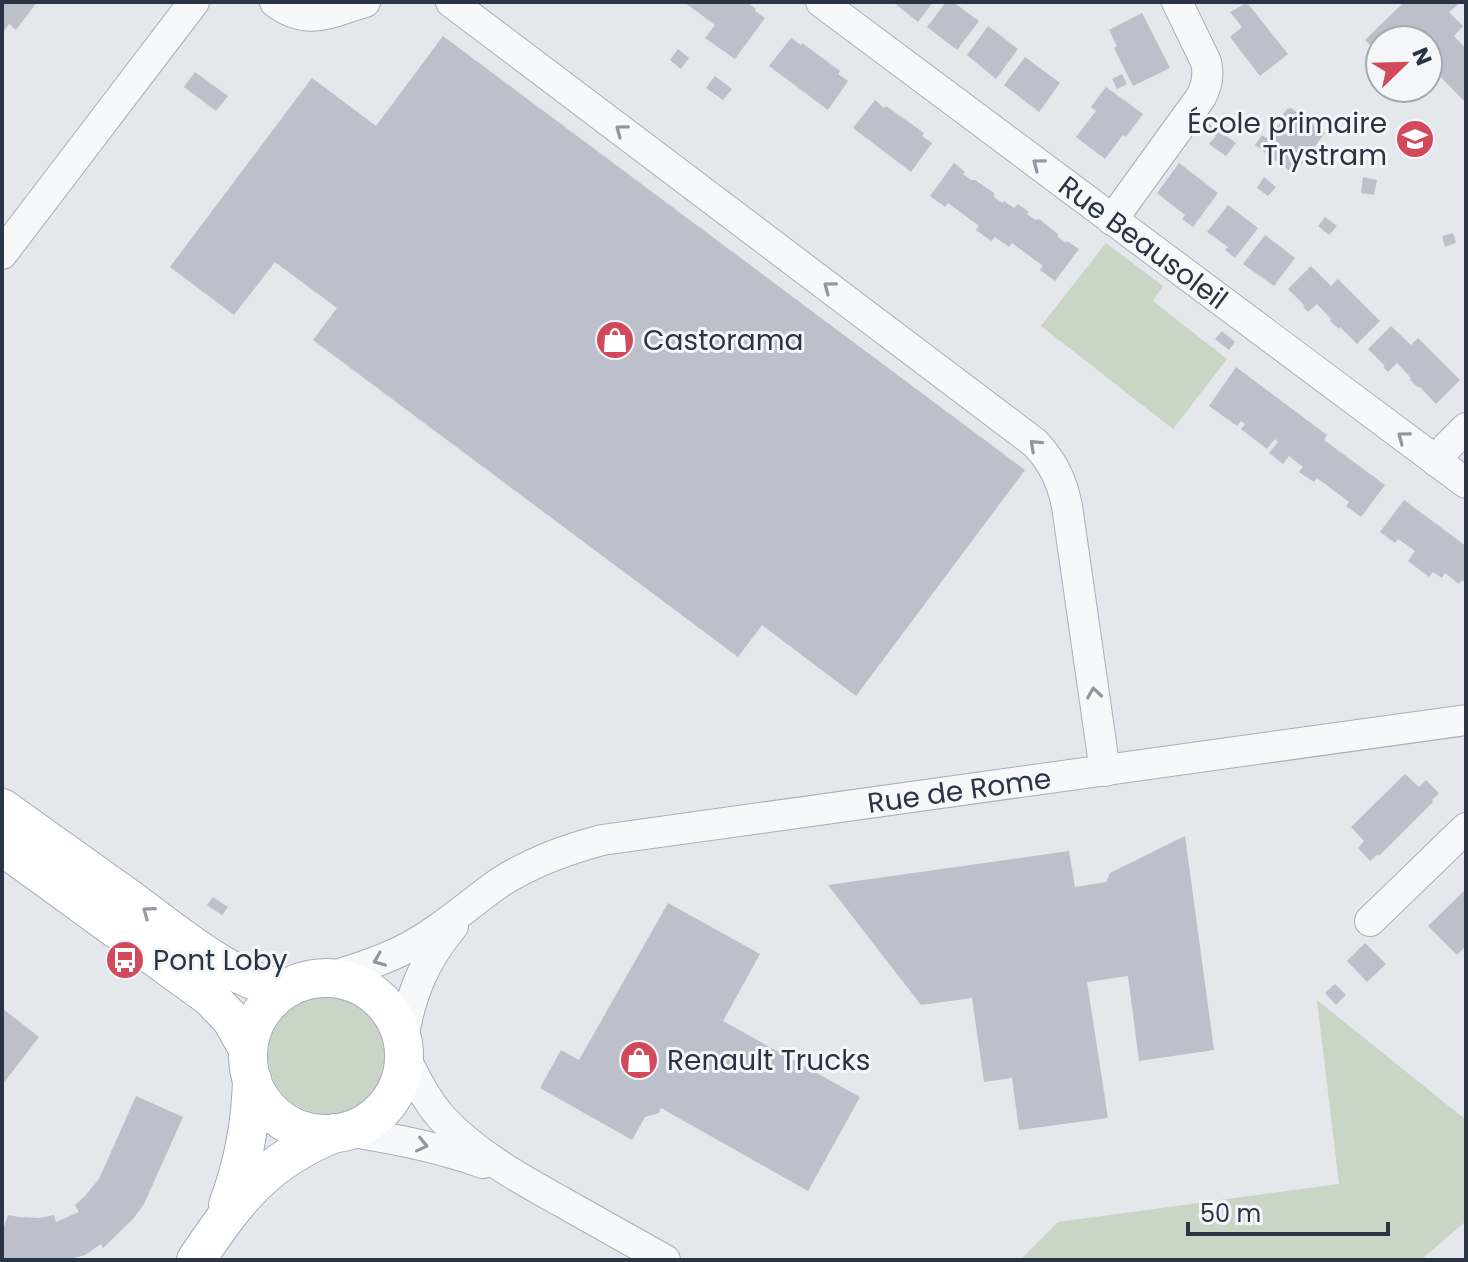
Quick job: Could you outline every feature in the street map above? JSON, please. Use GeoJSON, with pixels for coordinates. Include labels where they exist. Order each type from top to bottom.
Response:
{"type":"FeatureCollection","features":[{"type":"Feature","properties":{"kind":"main road"},"geometry":{"type":"LineString","coordinates":[[2,808],[221,964],[270,987],[288,988]]}},
{"type":"Feature","properties":{"kind":"main road"},"geometry":{"type":"LineString","coordinates":[[2,846],[210,997],[231,1019],[262,1101],[272,1112],[284,1121],[311,1132],[340,1132]]}},
{"type":"Feature","properties":{"kind":"main road"},"geometry":{"type":"LineString","coordinates":[[196,1260],[222,1222],[253,1185],[276,1164],[302,1147],[368,1121],[389,1100],[398,1083],[403,1048],[392,1015],[364,988],[326,978],[306,980],[288,988],[262,1011],[252,1029],[251,1115],[247,1145],[222,1222]]}},
{"type":"Feature","properties":{"kind":"street"},"geometry":{"type":"LineString","coordinates":[[2,254],[194,2]]}},
{"type":"Feature","properties":{"kind":"street"},"geometry":{"type":"LineString","coordinates":[[275,2],[294,14],[309,17],[365,2]]}},
{"type":"Feature","properties":{"kind":"street"},"geometry":{"type":"LineString","coordinates":[[451,2],[1042,451],[1056,470],[1067,506],[1105,771]]}},
{"type":"Feature","properties":{"kind":"street","name":"Rue Beausoleil"},"geometry":{"type":"LineString","coordinates":[[821,2],[1466,483]]}},
{"type":"Feature","properties":{"kind":"street"},"geometry":{"type":"LineString","coordinates":[[1112,220],[1205,91],[1208,76],[1206,62],[1177,2]]}},
{"type":"Feature","properties":{"kind":"street"},"geometry":{"type":"LineString","coordinates":[[1437,462],[1466,428]]}},
{"type":"Feature","properties":{"kind":"street","name":"Rue de Rome"},"geometry":{"type":"LineString","coordinates":[[326,978],[360,968],[408,947],[438,929],[498,884],[558,852],[602,840],[1466,720]]}},
{"type":"Feature","properties":{"kind":"street"},"geometry":{"type":"LineString","coordinates":[[1370,921],[1466,828]]}},
{"type":"Feature","properties":{"kind":"street","name":"Rue de Rome"},"geometry":{"type":"LineString","coordinates":[[403,1048],[408,1010],[420,974],[440,941],[470,906]]}},
{"type":"Feature","properties":{"kind":"street"},"geometry":{"type":"LineString","coordinates":[[403,1048],[425,1095],[458,1134],[509,1173],[665,1260]]}},
{"type":"Feature","properties":{"kind":"street"},"geometry":{"type":"LineString","coordinates":[[340,1132],[434,1148],[509,1173]]}},
{"type":"Feature","properties":{"kind":"green space"},"geometry":{"type":"Polygon","coordinates":[[[1106,243],[1163,286],[1153,301],[1227,359],[1173,429],[1041,326],[1106,243]]]}},
{"type":"Feature","properties":{"kind":"green space"},"geometry":{"type":"Polygon","coordinates":[[[327,996],[350,1000],[369,1013],[382,1032],[386,1055],[382,1078],[369,1097],[350,1110],[327,1114],[304,1110],[285,1097],[272,1078],[268,1055],[272,1032],[285,1013],[304,1000],[327,996]]]}},
{"type":"Feature","properties":{"kind":"green space"},"geometry":{"type":"Polygon","coordinates":[[[1317,1000],[1466,1120],[1466,1221],[1421,1260],[1020,1260],[1058,1222],[1339,1184],[1317,1000]]]}},
{"type":"Feature","properties":{"kind":"building"},"geometry":{"type":"Polygon","coordinates":[[[2,2],[37,2],[16,30],[9,24],[2,33],[2,2]]]}},
{"type":"Feature","properties":{"kind":"building"},"geometry":{"type":"Polygon","coordinates":[[[684,2],[747,2],[765,18],[735,59],[705,38],[715,25],[684,2]]]}},
{"type":"Feature","properties":{"kind":"building"},"geometry":{"type":"Polygon","coordinates":[[[893,2],[933,2],[918,22],[893,2]]]}},
{"type":"Feature","properties":{"kind":"building"},"geometry":{"type":"Polygon","coordinates":[[[946,2],[953,2],[979,21],[957,50],[927,27],[946,2]]]}},
{"type":"Feature","properties":{"kind":"building"},"geometry":{"type":"Polygon","coordinates":[[[1404,2],[1461,2],[1449,12],[1463,26],[1454,36],[1466,49],[1466,103],[1444,80],[1444,24],[1381,24],[1404,2]]]}},
{"type":"Feature","properties":{"kind":"building"},"geometry":{"type":"Polygon","coordinates":[[[1245,4],[1288,54],[1260,76],[1230,37],[1242,27],[1230,12],[1245,4]]]}},
{"type":"Feature","properties":{"kind":"building"},"geometry":{"type":"Polygon","coordinates":[[[1142,13],[1170,68],[1133,86],[1114,48],[1117,46],[1109,30],[1142,13]]]}},
{"type":"Feature","properties":{"kind":"building"},"geometry":{"type":"Polygon","coordinates":[[[988,26],[1018,49],[996,79],[967,55],[988,26]]]}},
{"type":"Feature","properties":{"kind":"building","name":"Castorama"},"geometry":{"type":"Polygon","coordinates":[[[443,36],[1025,470],[856,696],[762,625],[738,657],[313,340],[337,308],[275,262],[234,315],[170,267],[312,78],[376,126],[443,36]]]}},
{"type":"Feature","properties":{"kind":"building"},"geometry":{"type":"Polygon","coordinates":[[[791,38],[840,71],[838,74],[848,81],[828,110],[769,66],[791,38]]]}},
{"type":"Feature","properties":{"kind":"building"},"geometry":{"type":"Polygon","coordinates":[[[678,49],[689,58],[681,69],[670,60],[678,49]]]}},
{"type":"Feature","properties":{"kind":"building"},"geometry":{"type":"Polygon","coordinates":[[[1025,57],[1060,83],[1039,112],[1004,85],[1025,57]]]}},
{"type":"Feature","properties":{"kind":"building"},"geometry":{"type":"Polygon","coordinates":[[[195,72],[228,96],[216,111],[184,87],[195,72]]]}},
{"type":"Feature","properties":{"kind":"building"},"geometry":{"type":"Polygon","coordinates":[[[1122,74],[1127,84],[1117,89],[1112,79],[1122,74]]]}},
{"type":"Feature","properties":{"kind":"building"},"geometry":{"type":"Polygon","coordinates":[[[715,76],[732,89],[723,100],[706,88],[715,76]]]}},
{"type":"Feature","properties":{"kind":"building"},"geometry":{"type":"Polygon","coordinates":[[[1106,87],[1143,114],[1105,159],[1076,137],[1096,111],[1091,107],[1106,87]]]}},
{"type":"Feature","properties":{"kind":"building"},"geometry":{"type":"Polygon","coordinates":[[[875,100],[924,133],[922,136],[932,143],[911,172],[853,128],[875,100]]]}},
{"type":"Feature","properties":{"kind":"building"},"geometry":{"type":"Polygon","coordinates":[[[1291,108],[1325,133],[1294,174],[1255,145],[1262,135],[1268,139],[1280,123],[1279,119],[1291,108]]]}},
{"type":"Feature","properties":{"kind":"building"},"geometry":{"type":"Polygon","coordinates":[[[1204,120],[1236,143],[1226,156],[1209,144],[1216,136],[1200,124],[1204,120]]]}},
{"type":"Feature","properties":{"kind":"building"},"geometry":{"type":"Polygon","coordinates":[[[954,163],[965,172],[963,174],[994,193],[994,197],[1002,203],[1004,201],[1014,208],[1018,204],[1066,243],[1079,249],[1055,281],[1040,270],[1043,266],[1012,243],[1009,247],[995,237],[991,241],[976,230],[979,226],[948,203],[945,207],[930,196],[954,163]]]}},
{"type":"Feature","properties":{"kind":"building"},"geometry":{"type":"Polygon","coordinates":[[[1179,163],[1218,193],[1193,227],[1182,219],[1185,215],[1157,193],[1179,163]]]}},
{"type":"Feature","properties":{"kind":"building"},"geometry":{"type":"Polygon","coordinates":[[[1264,177],[1276,187],[1268,196],[1257,188],[1264,177]]]}},
{"type":"Feature","properties":{"kind":"building"},"geometry":{"type":"Polygon","coordinates":[[[1363,177],[1377,180],[1374,195],[1361,193],[1363,177]]]}},
{"type":"Feature","properties":{"kind":"building"},"geometry":{"type":"Polygon","coordinates":[[[1228,205],[1258,228],[1235,258],[1225,250],[1228,247],[1207,232],[1228,205]]]}},
{"type":"Feature","properties":{"kind":"building"},"geometry":{"type":"Polygon","coordinates":[[[1325,217],[1337,226],[1329,235],[1318,226],[1325,217]]]}},
{"type":"Feature","properties":{"kind":"building"},"geometry":{"type":"Polygon","coordinates":[[[1453,233],[1456,243],[1445,247],[1442,236],[1453,233]]]}},
{"type":"Feature","properties":{"kind":"building"},"geometry":{"type":"Polygon","coordinates":[[[1265,235],[1295,258],[1274,286],[1243,264],[1265,235]]]}},
{"type":"Feature","properties":{"kind":"building"},"geometry":{"type":"Polygon","coordinates":[[[1311,266],[1331,286],[1338,279],[1380,321],[1357,344],[1330,321],[1317,304],[1308,312],[1288,289],[1311,266]]]}},
{"type":"Feature","properties":{"kind":"building"},"geometry":{"type":"Polygon","coordinates":[[[1391,326],[1411,345],[1418,338],[1460,380],[1436,404],[1397,363],[1388,372],[1368,349],[1391,326]]]}},
{"type":"Feature","properties":{"kind":"building"},"geometry":{"type":"Polygon","coordinates":[[[1222,331],[1235,342],[1229,350],[1215,339],[1222,331]]]}},
{"type":"Feature","properties":{"kind":"building"},"geometry":{"type":"Polygon","coordinates":[[[1236,367],[1327,435],[1324,440],[1385,485],[1361,517],[1346,506],[1349,502],[1317,478],[1314,482],[1299,472],[1303,467],[1289,456],[1283,464],[1269,453],[1278,442],[1275,439],[1267,449],[1241,429],[1245,424],[1241,421],[1237,426],[1209,406],[1236,367]]]}},
{"type":"Feature","properties":{"kind":"building"},"geometry":{"type":"Polygon","coordinates":[[[1404,500],[1466,546],[1466,583],[1462,580],[1459,584],[1445,573],[1442,578],[1433,572],[1429,577],[1408,561],[1415,551],[1398,539],[1395,543],[1380,532],[1404,500]]]}},
{"type":"Feature","properties":{"kind":"building"},"geometry":{"type":"Polygon","coordinates":[[[1405,774],[1419,787],[1426,780],[1439,793],[1379,856],[1370,861],[1358,848],[1364,841],[1351,827],[1405,774]]]}},
{"type":"Feature","properties":{"kind":"building"},"geometry":{"type":"Polygon","coordinates":[[[1185,836],[1214,1050],[1139,1061],[1128,976],[1087,982],[1108,1118],[1019,1130],[1012,1078],[984,1082],[972,998],[921,1005],[828,885],[1069,851],[1075,887],[1106,882],[1110,873],[1185,836]]]}},
{"type":"Feature","properties":{"kind":"building"},"geometry":{"type":"Polygon","coordinates":[[[1466,889],[1466,946],[1457,955],[1428,926],[1466,889]]]}},
{"type":"Feature","properties":{"kind":"building"},"geometry":{"type":"Polygon","coordinates":[[[213,897],[228,907],[222,915],[207,905],[213,897]]]}},
{"type":"Feature","properties":{"kind":"building"},"geometry":{"type":"Polygon","coordinates":[[[668,903],[760,954],[723,1021],[860,1097],[808,1191],[661,1108],[659,1113],[645,1117],[632,1140],[540,1088],[561,1050],[579,1060],[668,903]]]}},
{"type":"Feature","properties":{"kind":"building"},"geometry":{"type":"Polygon","coordinates":[[[1365,943],[1386,964],[1367,982],[1347,961],[1365,943]]]}},
{"type":"Feature","properties":{"kind":"building"},"geometry":{"type":"Polygon","coordinates":[[[1335,984],[1346,995],[1336,1005],[1325,993],[1335,984]]]}},
{"type":"Feature","properties":{"kind":"building"},"geometry":{"type":"Polygon","coordinates":[[[2,1008],[39,1037],[2,1085],[2,1008]]]}},
{"type":"Feature","properties":{"kind":"building"},"geometry":{"type":"Polygon","coordinates":[[[136,1096],[183,1117],[144,1204],[133,1219],[103,1248],[101,1244],[85,1255],[67,1260],[2,1260],[2,1233],[8,1215],[40,1218],[54,1215],[56,1222],[79,1212],[75,1205],[99,1179],[136,1096]]]}},
{"type":"Feature","properties":{"kind":"place","name":"École primaire Trystram"},"geometry":{"type":"Point","coordinates":[1415,139]}},
{"type":"Feature","properties":{"kind":"place","name":"Castorama"},"geometry":{"type":"Point","coordinates":[615,340]}},
{"type":"Feature","properties":{"kind":"place","name":"Pont Loby"},"geometry":{"type":"Point","coordinates":[125,960]}},
{"type":"Feature","properties":{"kind":"place","name":"Renault Trucks"},"geometry":{"type":"Point","coordinates":[639,1060]}}]}
